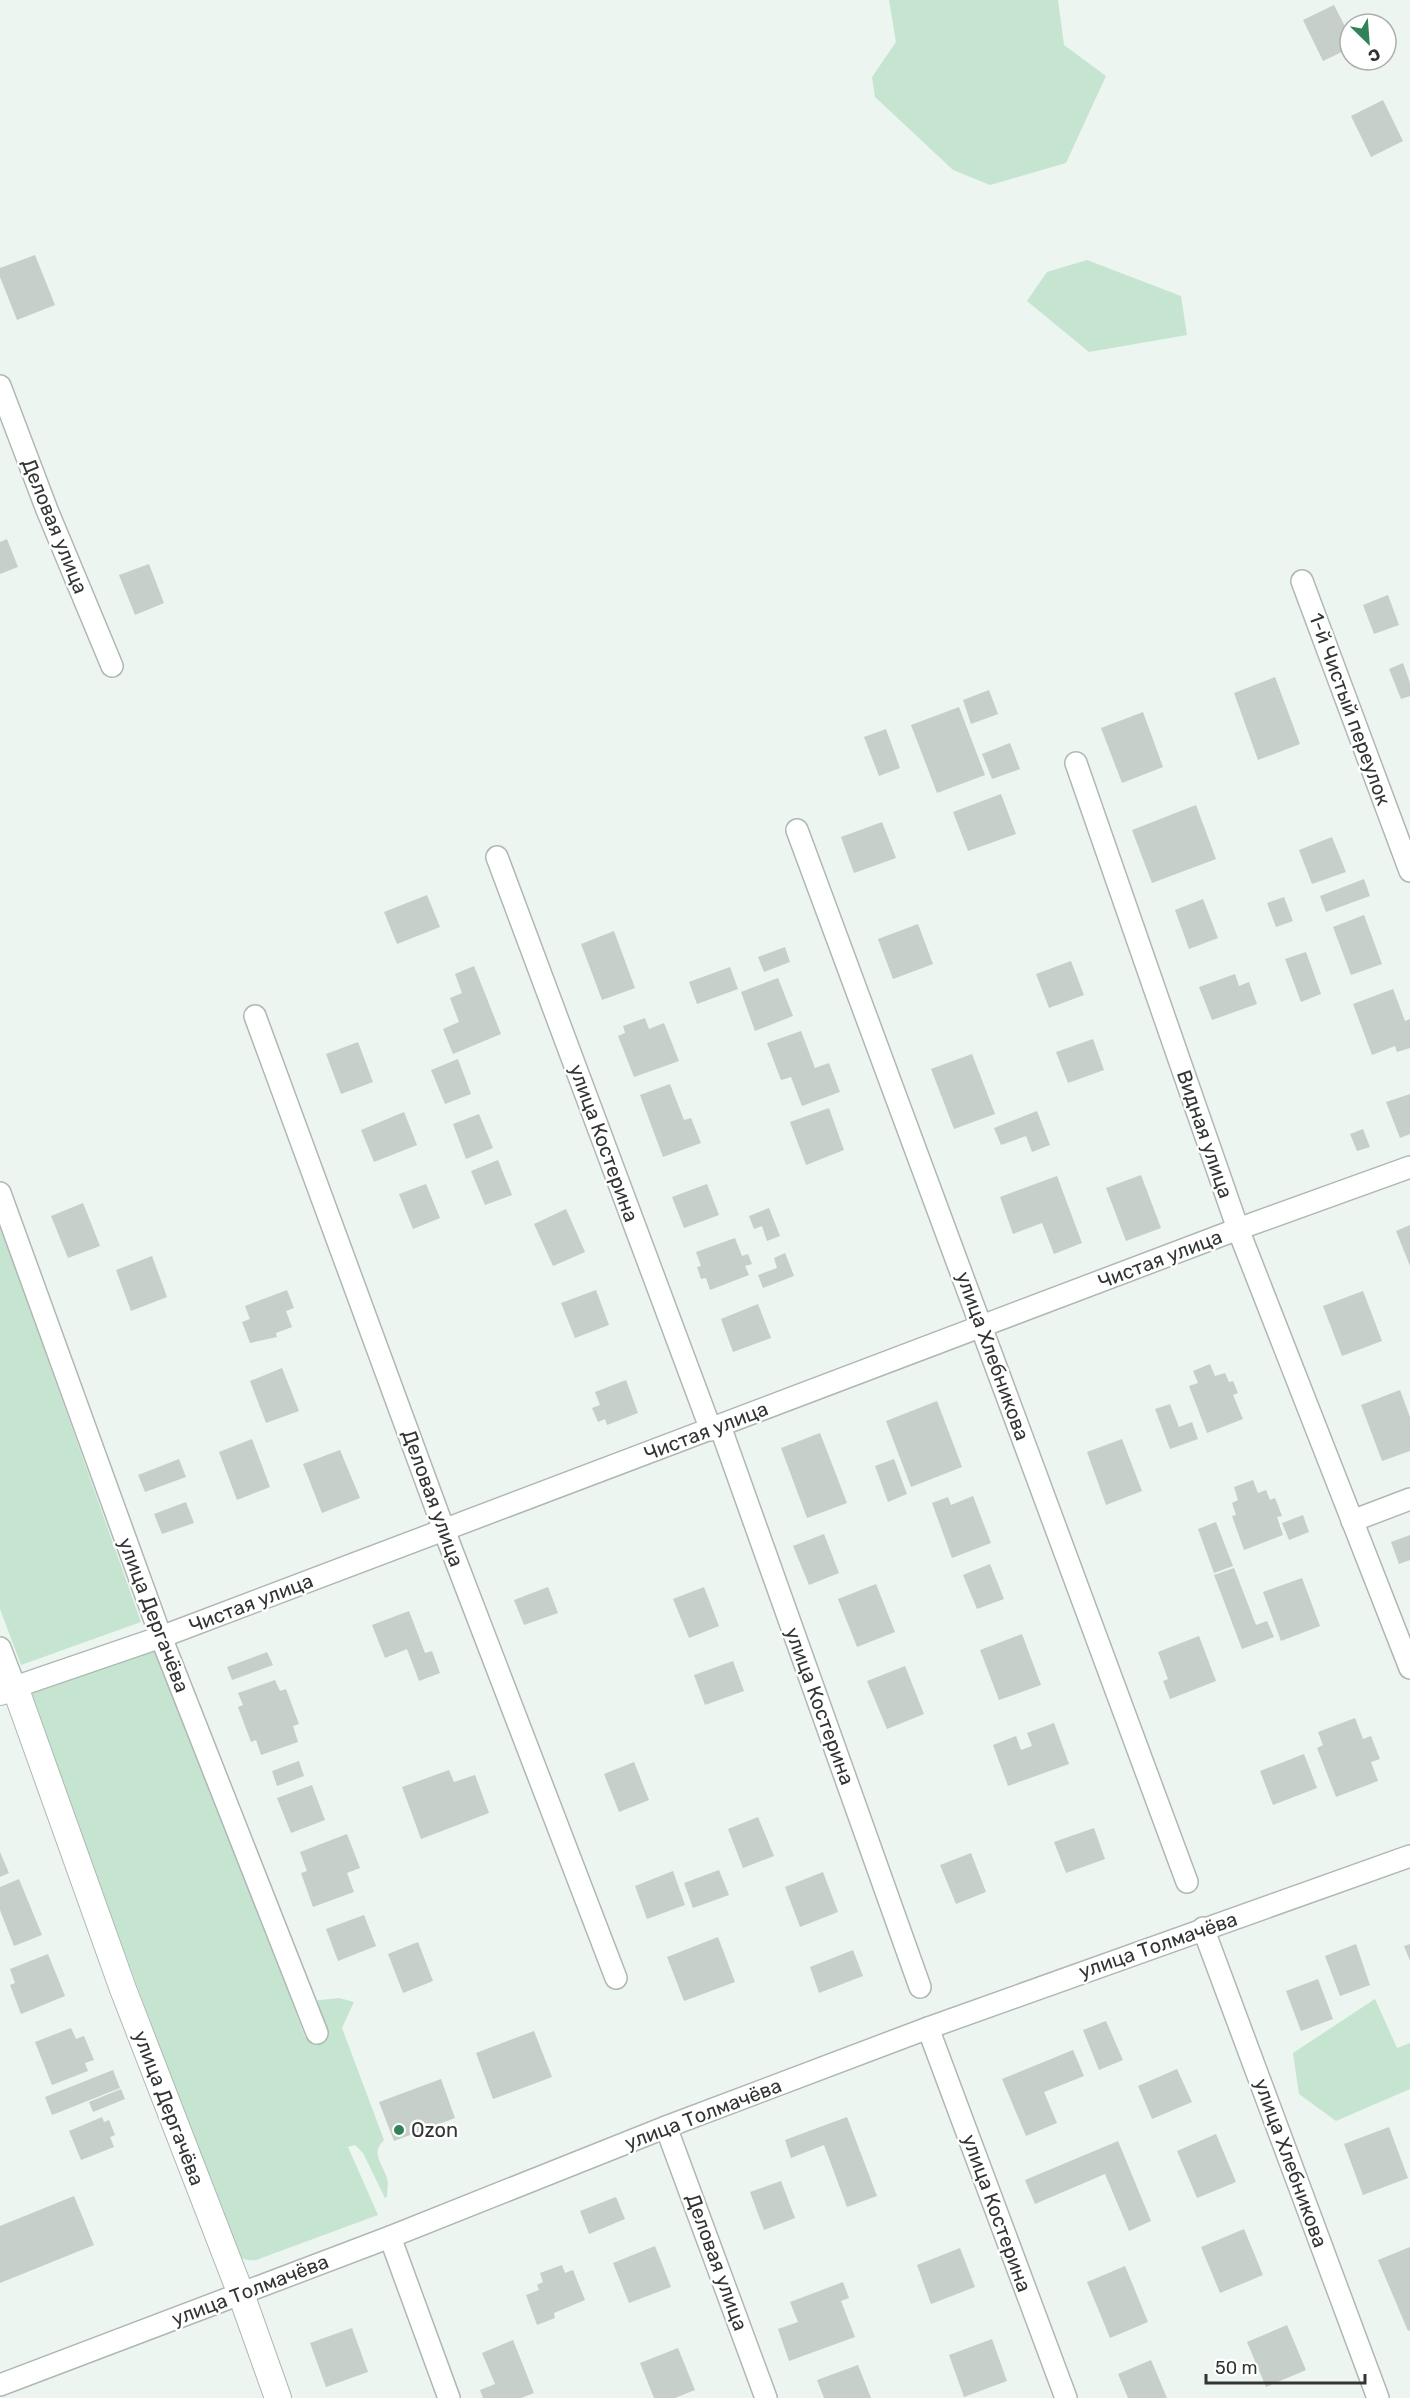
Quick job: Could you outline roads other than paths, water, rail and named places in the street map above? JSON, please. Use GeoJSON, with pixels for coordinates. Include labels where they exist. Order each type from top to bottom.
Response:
{"type":"FeatureCollection","features":[{"type":"Feature","properties":{"kind":"street","name":"Деловая улица"},"geometry":{"type":"LineString","coordinates":[[0,386],[47,510],[112,666]]}},
{"type":"Feature","properties":{"kind":"street","name":"1-й Чистый переулок"},"geometry":{"type":"LineString","coordinates":[[1302,582],[1410,871]]}},
{"type":"Feature","properties":{"kind":"street","name":"Видная улица"},"geometry":{"type":"LineString","coordinates":[[1076,763],[1239,1229],[1410,1668]]}},
{"type":"Feature","properties":{"kind":"street","name":"улица Хлебникова"},"geometry":{"type":"LineString","coordinates":[[797,830],[1187,1882]]}},
{"type":"Feature","properties":{"kind":"street","name":"улица Костерина"},"geometry":{"type":"LineString","coordinates":[[497,857],[715,1428],[920,1987]]}},
{"type":"Feature","properties":{"kind":"street","name":"Деловая улица"},"geometry":{"type":"LineString","coordinates":[[255,1016],[444,1530],[616,1978]]}},
{"type":"Feature","properties":{"kind":"street","name":"Чистая улица"},"geometry":{"type":"LineString","coordinates":[[7,1689],[161,1637],[1239,1229],[1410,1167]]}},
{"type":"Feature","properties":{"kind":"street","name":"улица Дергачёва"},"geometry":{"type":"LineString","coordinates":[[0,1193],[161,1637],[317,2033]]}},
{"type":"Feature","properties":{"kind":"street"},"geometry":{"type":"LineString","coordinates":[[1352,1521],[1410,1499]]}},
{"type":"Feature","properties":{"kind":"street","name":"улица Дергачёва"},"geometry":{"type":"LineString","coordinates":[[0,1648],[7,1689],[241,2294],[278,2398]]}},
{"type":"Feature","properties":{"kind":"street","name":"улица Толмачёва"},"geometry":{"type":"LineString","coordinates":[[0,2385],[390,2237],[666,2127],[928,2028],[1410,1856]]}},
{"type":"Feature","properties":{"kind":"street","name":"улица Хлебникова"},"geometry":{"type":"LineString","coordinates":[[1203,1928],[1378,2398]]}},
{"type":"Feature","properties":{"kind":"street","name":"улица Костерина"},"geometry":{"type":"LineString","coordinates":[[928,2028],[1066,2398]]}},
{"type":"Feature","properties":{"kind":"street","name":"Деловая улица"},"geometry":{"type":"LineString","coordinates":[[666,2127],[766,2398]]}},
{"type":"Feature","properties":{"kind":"street"},"geometry":{"type":"LineString","coordinates":[[390,2237],[449,2398]]}},
{"type":"Feature","properties":{"kind":"place","name":"Ozon"},"geometry":{"type":"Point","coordinates":[399,2130]}}]}
